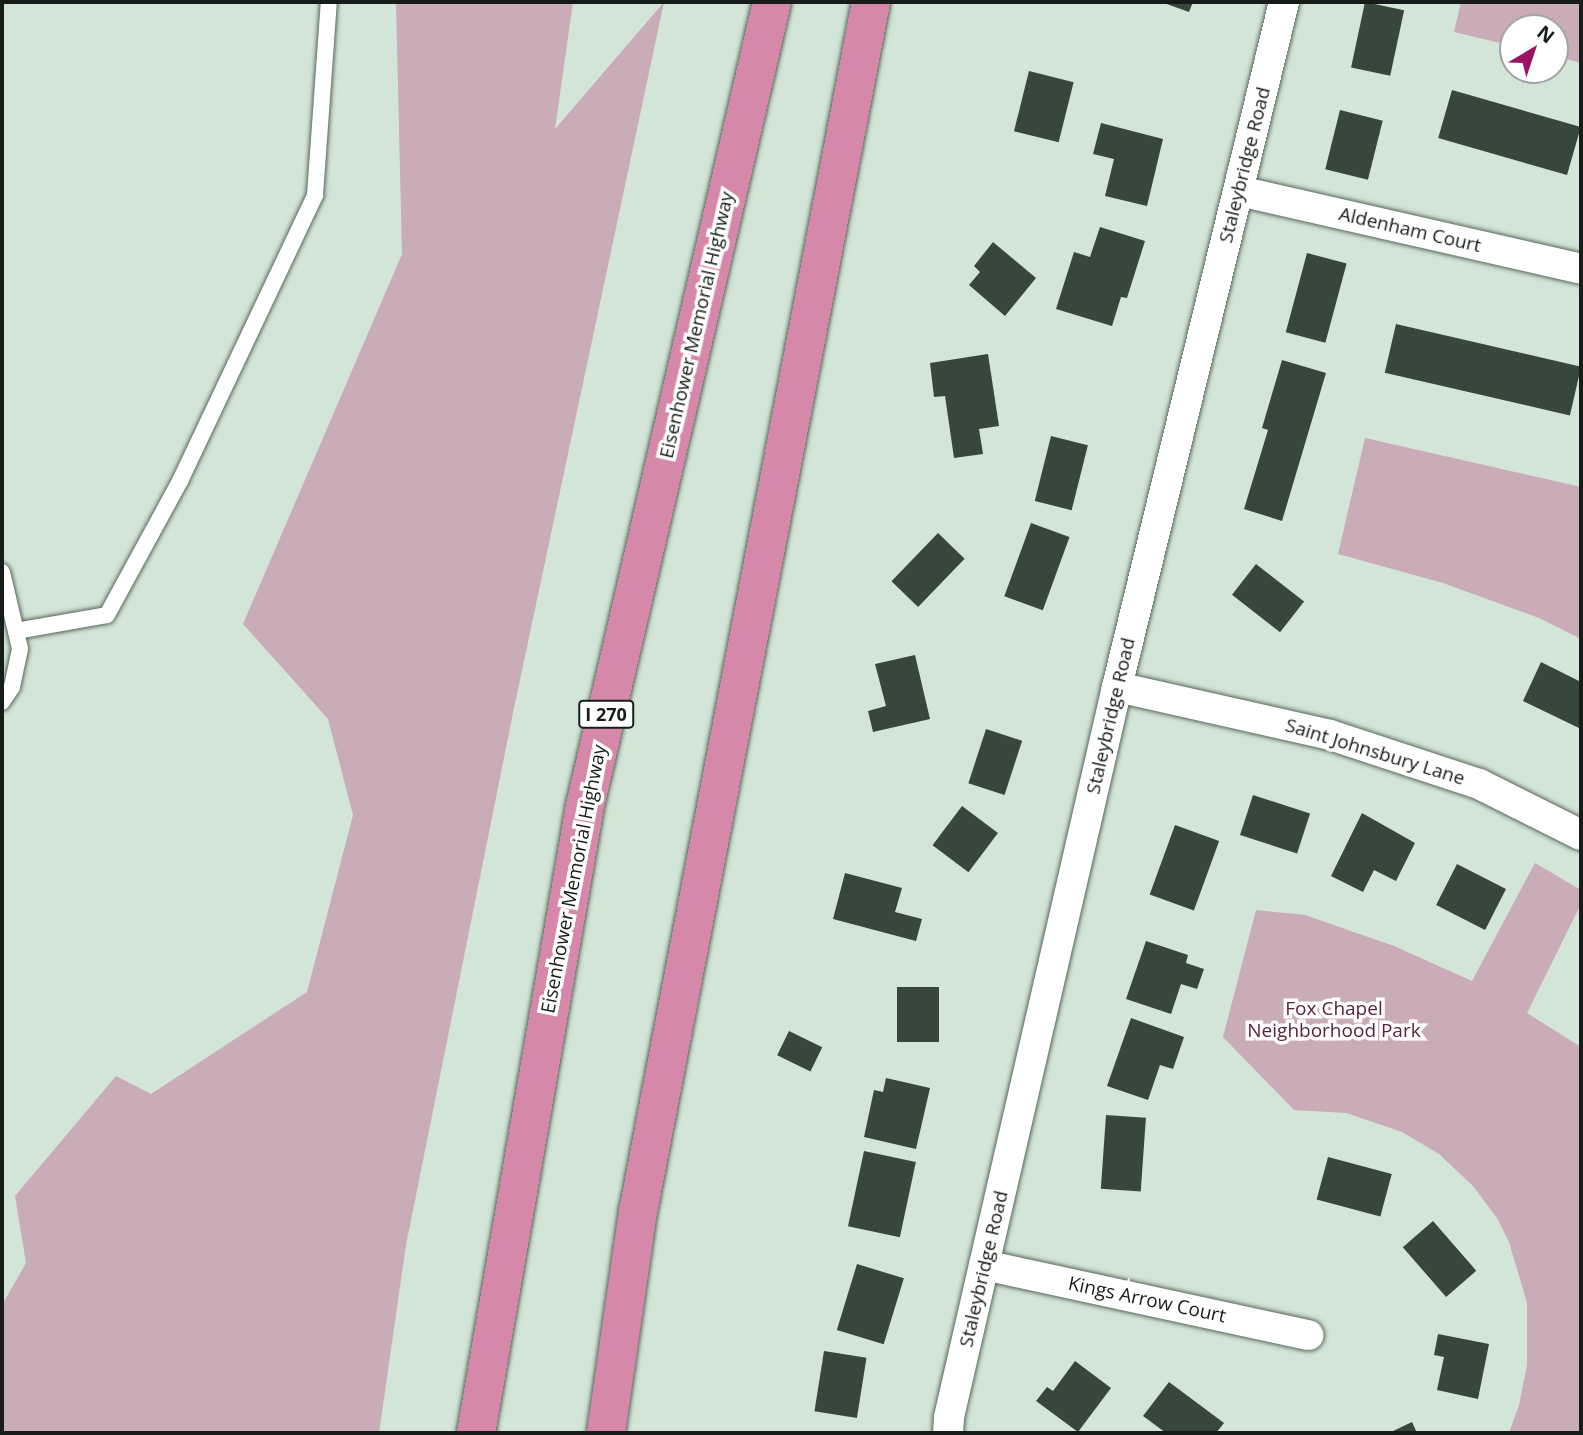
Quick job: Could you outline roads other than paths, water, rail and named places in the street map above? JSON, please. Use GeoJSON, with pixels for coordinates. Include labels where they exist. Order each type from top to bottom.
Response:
{"type":"FeatureCollection","features":[{"type":"Feature","properties":{"kind":"highway","name":"Eisenhower Memorial Highway"},"geometry":{"type":"LineString","coordinates":[[476,1433],[585,806],[772,2]]}},
{"type":"Feature","properties":{"kind":"highway"},"geometry":{"type":"LineString","coordinates":[[606,1433],[638,1212],[872,2]]}},
{"type":"Feature","properties":{"kind":"street","name":"Staleybridge Road"},"geometry":{"type":"LineString","coordinates":[[948,1433],[949,1417],[1118,687],[1284,2]]}},
{"type":"Feature","properties":{"kind":"street","name":"Aldenham Court"},"geometry":{"type":"LineString","coordinates":[[1239,191],[1581,269]]}},
{"type":"Feature","properties":{"kind":"street","name":"Saint Johnsbury Lane"},"geometry":{"type":"LineString","coordinates":[[1118,687],[1330,735],[1479,784],[1581,835]]}},
{"type":"Feature","properties":{"kind":"street","name":"Kings Arrow Court"},"geometry":{"type":"LineString","coordinates":[[984,1265],[1309,1335]]}},
{"type":"Feature","properties":{"kind":"lane"},"geometry":{"type":"LineString","coordinates":[[16,631],[107,615],[180,481],[315,195],[329,2]]}},
{"type":"Feature","properties":{"kind":"lane"},"geometry":{"type":"LineString","coordinates":[[2,572],[20,649],[12,687],[2,702]]}},
{"type":"Feature","properties":{"kind":"park label","name":"Fox Chapel Neighborhood Park"},"geometry":{"type":"Point","coordinates":[1334,1020]}}]}
